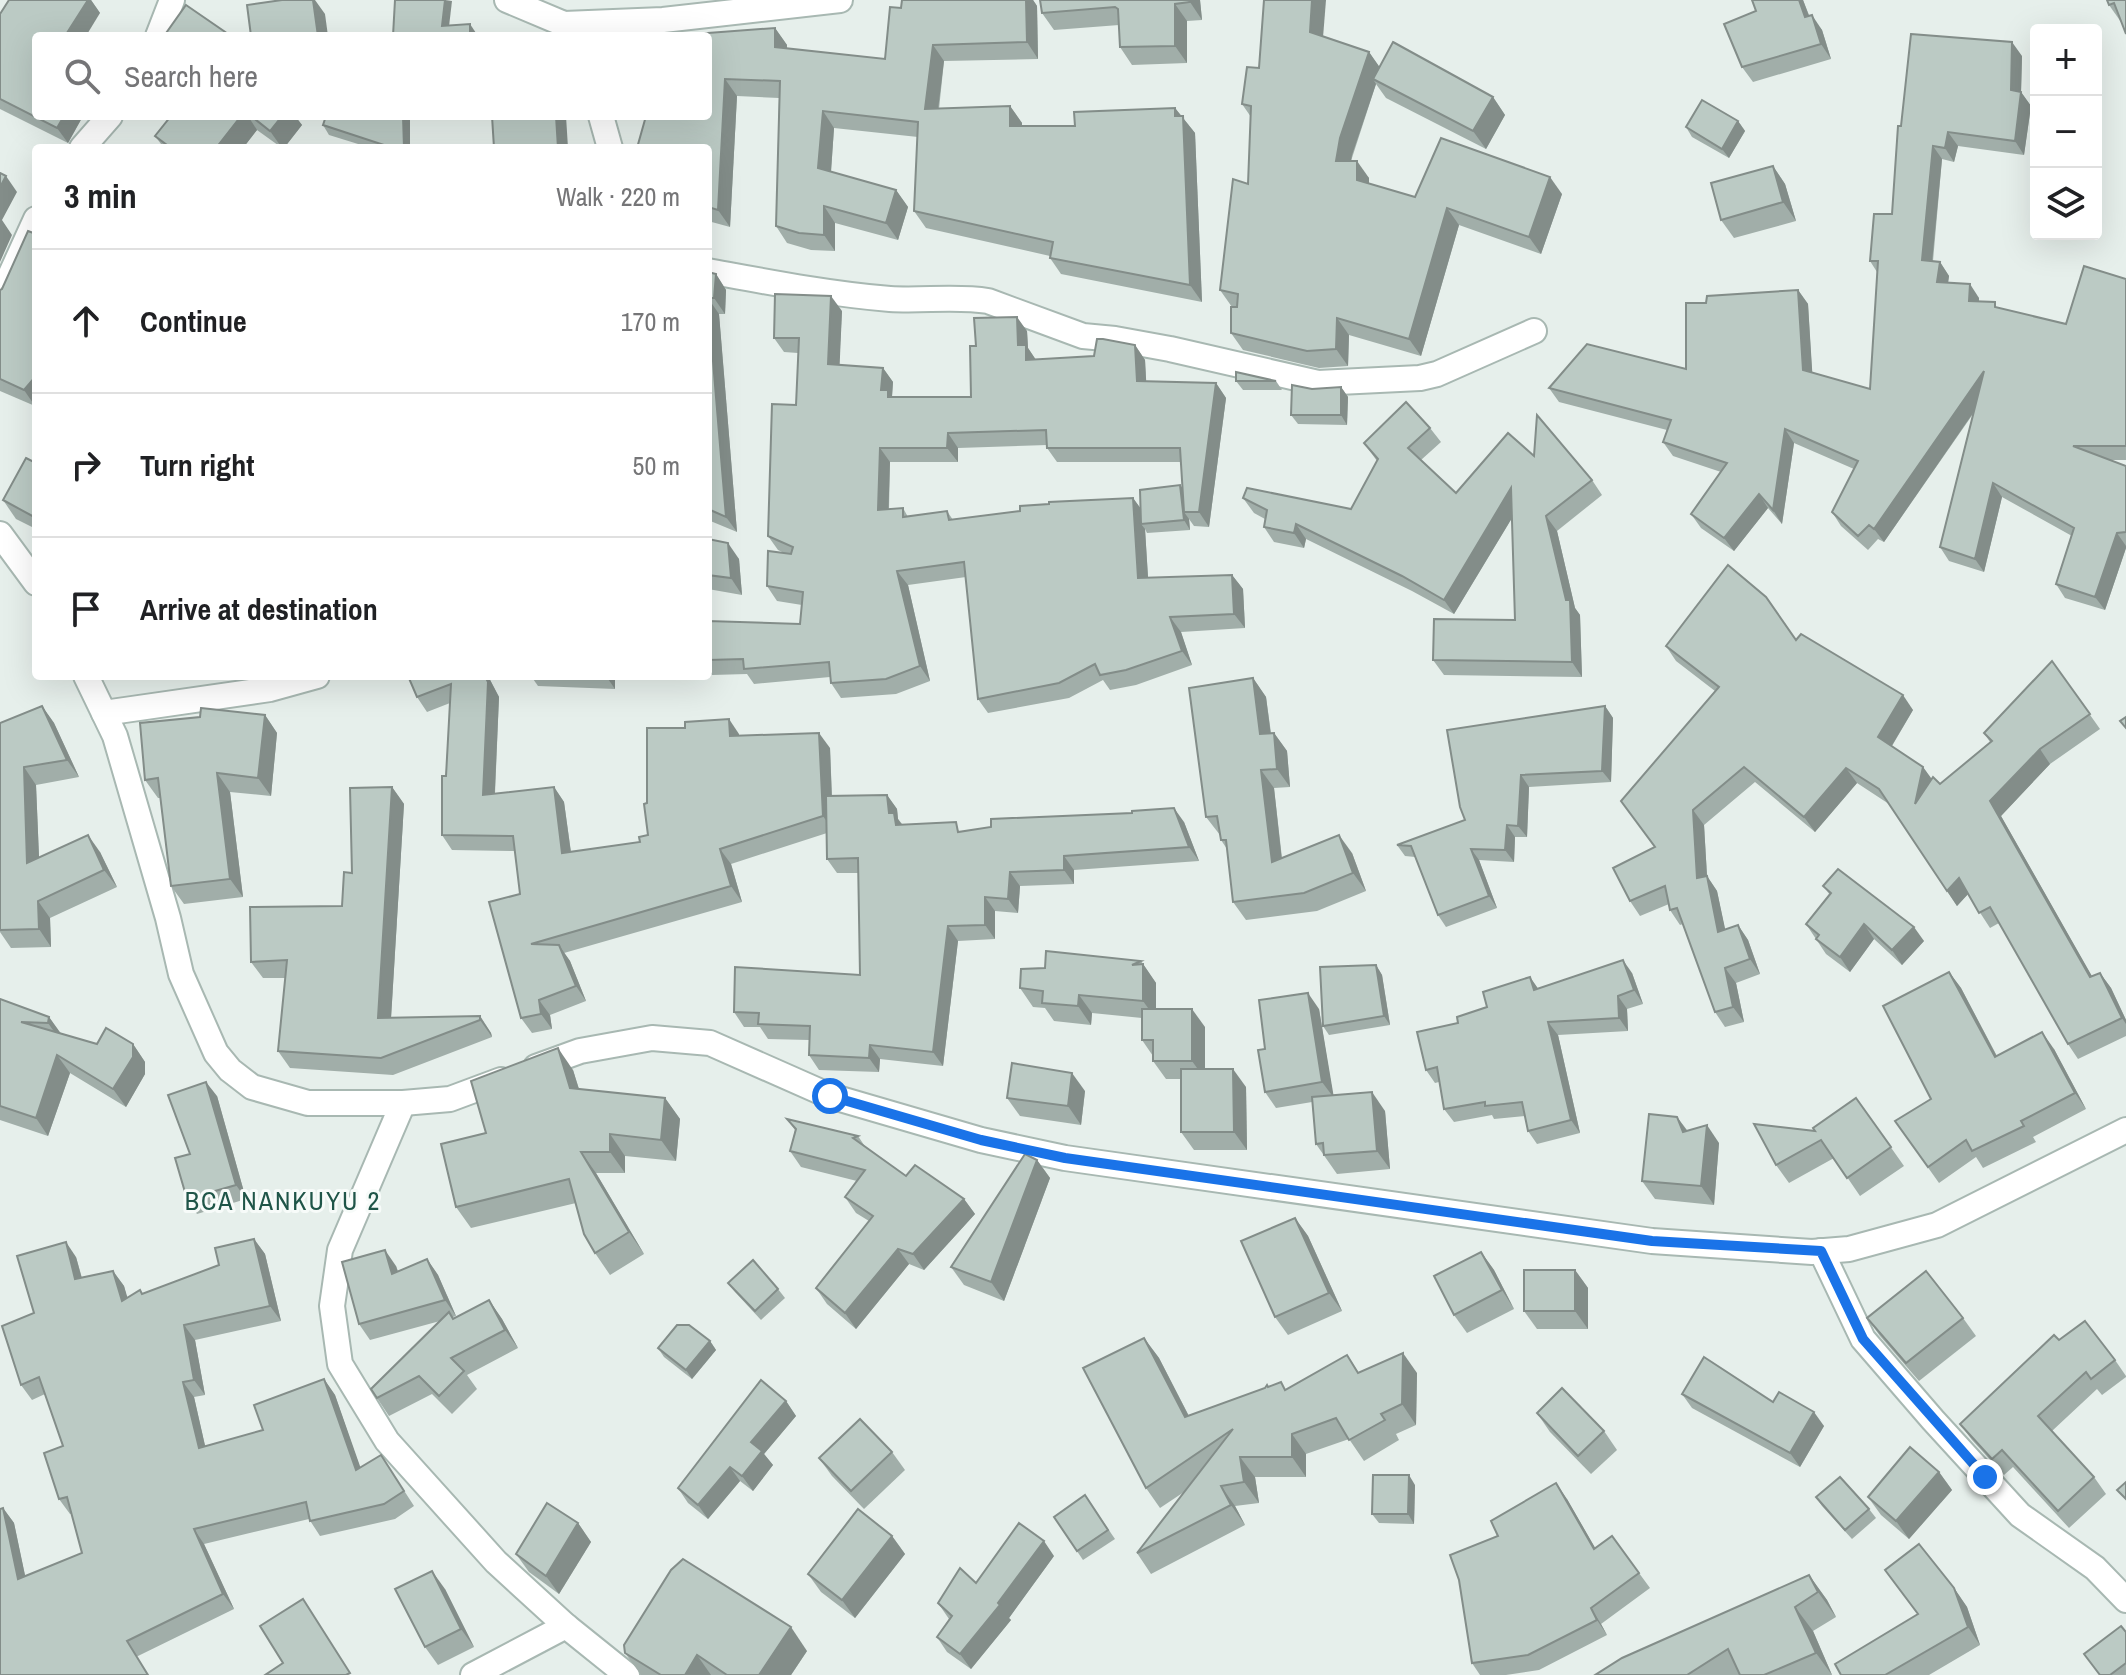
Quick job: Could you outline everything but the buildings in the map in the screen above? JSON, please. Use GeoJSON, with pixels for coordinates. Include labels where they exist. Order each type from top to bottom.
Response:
{"type":"FeatureCollection","features":[{"type":"Feature","properties":{"kind":"street"},"geometry":{"type":"LineString","coordinates":[[160,32],[172,0]]}},
{"type":"Feature","properties":{"kind":"street"},"geometry":{"type":"LineString","coordinates":[[507,0],[567,30],[840,0]]}},
{"type":"Feature","properties":{"kind":"street"},"geometry":{"type":"LineString","coordinates":[[86,144],[106,120]]}},
{"type":"Feature","properties":{"kind":"street"},"geometry":{"type":"LineString","coordinates":[[602,120],[609,144]]}},
{"type":"Feature","properties":{"kind":"street"},"geometry":{"type":"LineString","coordinates":[[0,298],[32,228]]}},
{"type":"Feature","properties":{"kind":"street"},"geometry":{"type":"LineString","coordinates":[[712,272],[892,299],[988,301],[1083,336],[1156,346],[1318,383],[1429,376],[1534,331]]}},
{"type":"Feature","properties":{"kind":"street"},"geometry":{"type":"LineString","coordinates":[[0,534],[32,578]]}},
{"type":"Feature","properties":{"kind":"street"},"geometry":{"type":"LineString","coordinates":[[88,680],[115,736],[181,974],[216,1053],[230,1070],[252,1087],[308,1103],[403,1103],[450,1099],[580,1051],[652,1038],[710,1043],[830,1096],[981,1140],[1065,1158],[1652,1241],[1821,1251],[1874,1243],[1937,1225],[2126,1130]]}},
{"type":"Feature","properties":{"kind":"street"},"geometry":{"type":"LineString","coordinates":[[104,713],[270,689],[303,680]]}},
{"type":"Feature","properties":{"kind":"street"},"geometry":{"type":"LineString","coordinates":[[403,1103],[340,1250],[332,1306],[340,1364],[387,1441],[496,1562],[566,1626],[627,1675]]}},
{"type":"Feature","properties":{"kind":"street"},"geometry":{"type":"LineString","coordinates":[[1821,1251],[1863,1339],[1933,1420],[2020,1515],[2095,1568],[2126,1600]]}},
{"type":"Feature","properties":{"kind":"street"},"geometry":{"type":"LineString","coordinates":[[473,1675],[566,1626]]}},
{"type":"Feature","properties":{"kind":"district","name":"BCA NANKUYU 2"},"geometry":{"type":"Point","coordinates":[283,1201]}},
{"type":"Feature","properties":{"kind":"route"},"geometry":{"type":"LineString","coordinates":[[830,1096],[981,1140],[1065,1158],[1652,1241],[1821,1251],[1863,1339],[1985,1477]]}}]}
